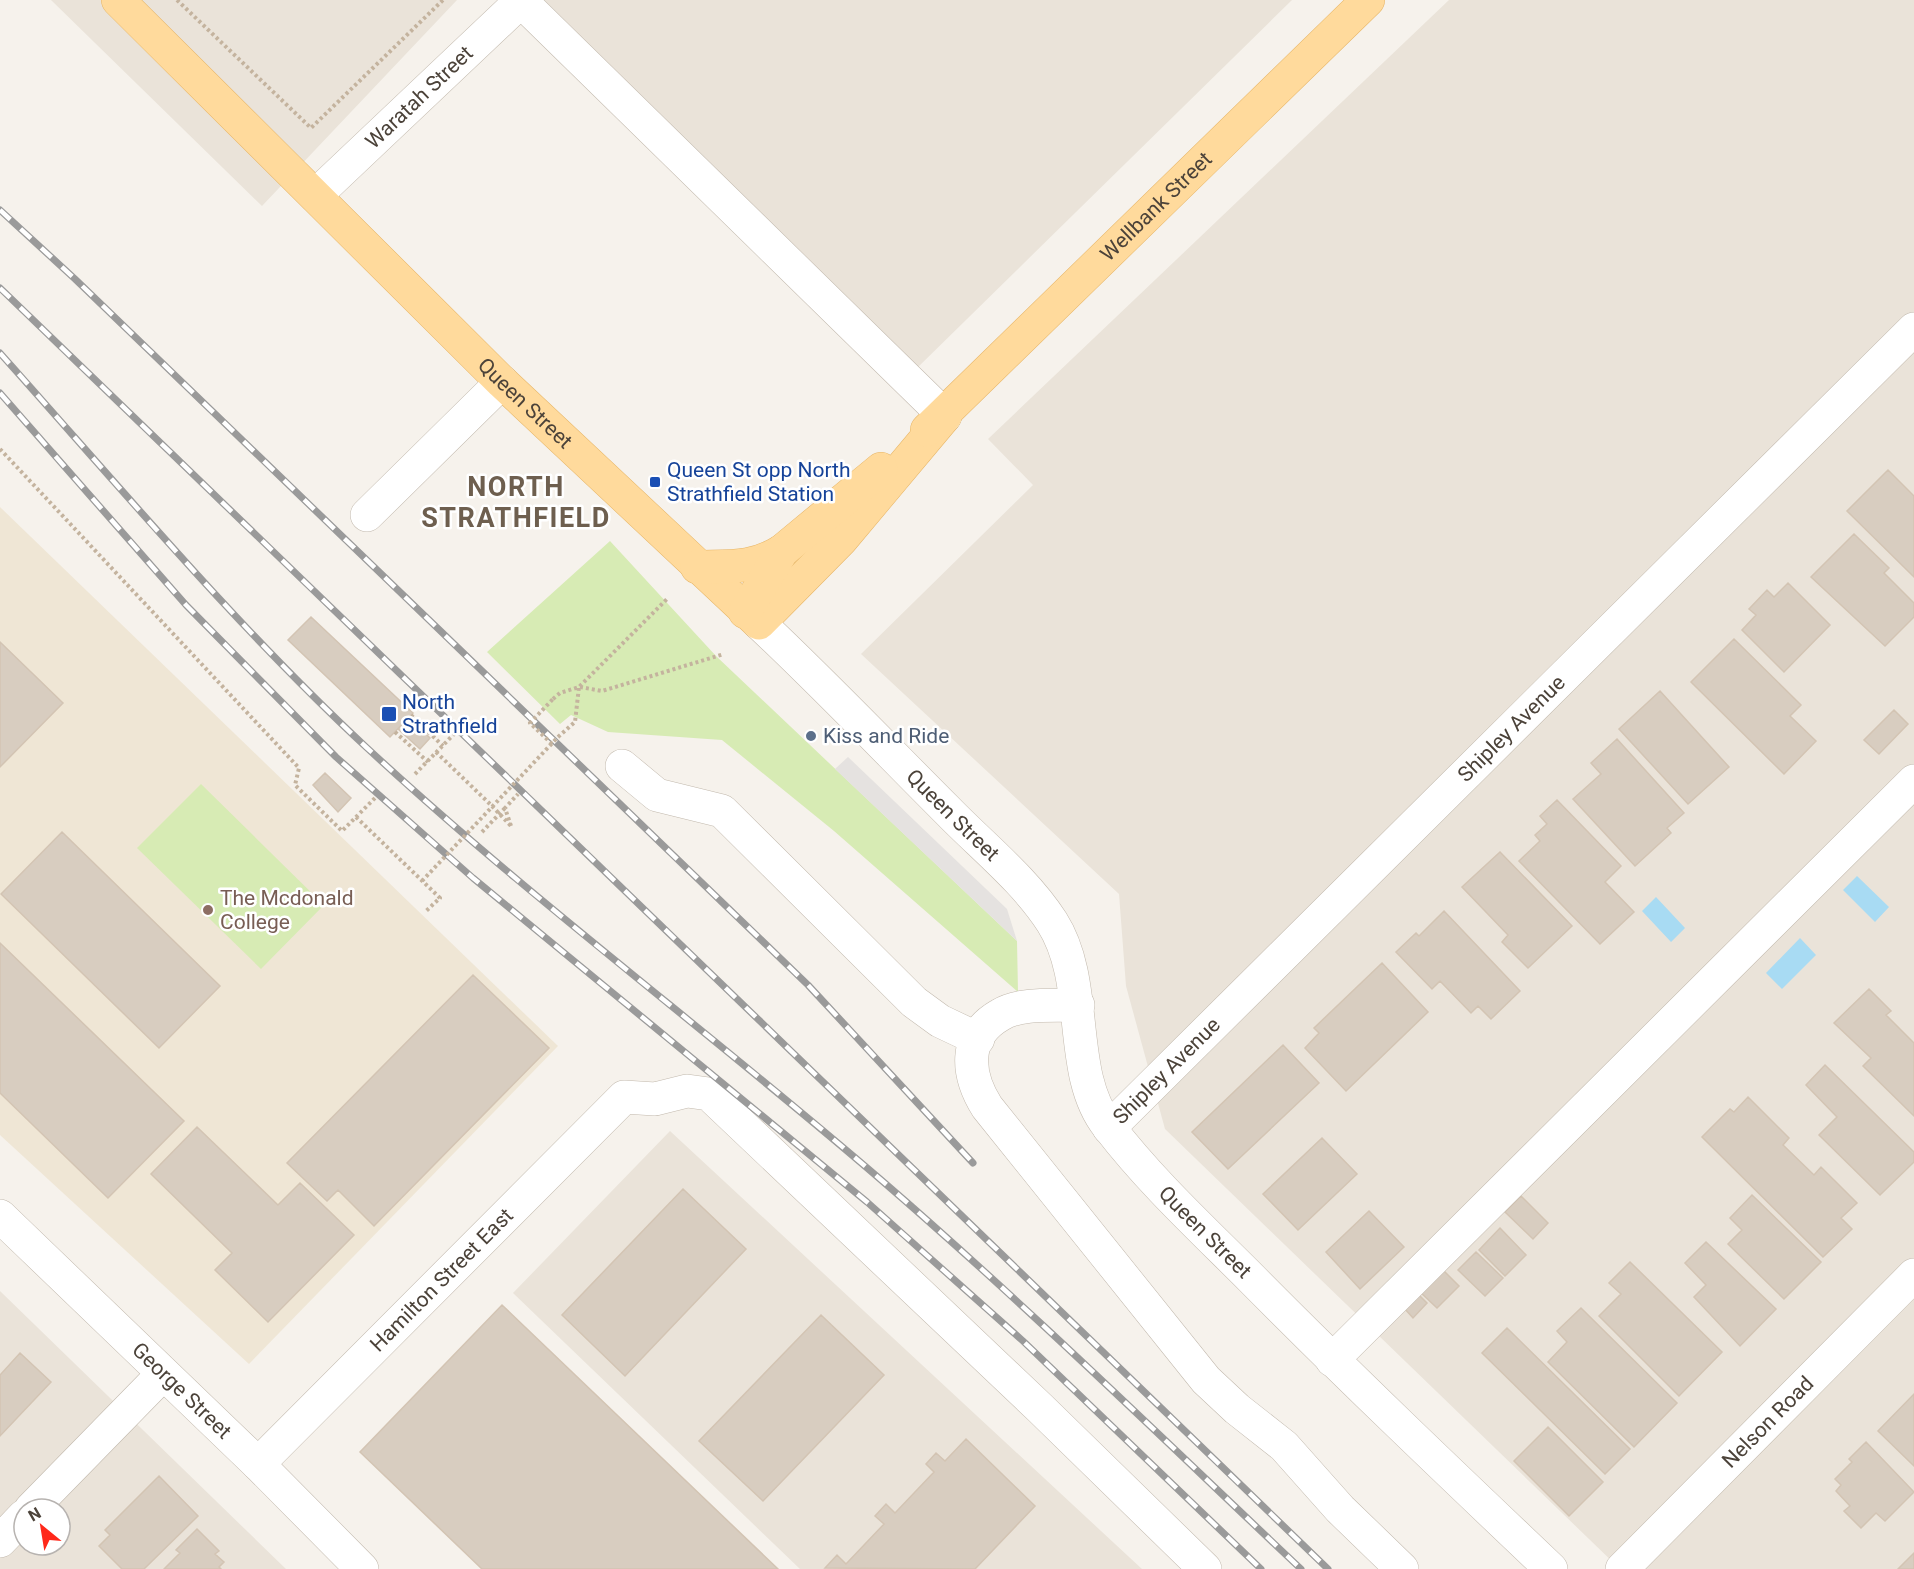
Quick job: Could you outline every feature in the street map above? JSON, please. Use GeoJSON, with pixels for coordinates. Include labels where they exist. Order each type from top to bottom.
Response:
{"type":"FeatureCollection","features":[{"type":"Feature","properties":{"kind":"main road","name":"Queen Street"},"geometry":{"type":"LineString","coordinates":[[118,0],[502,382],[752,618]]}},
{"type":"Feature","properties":{"kind":"main road","name":"Wellbank Street"},"geometry":{"type":"LineString","coordinates":[[752,618],[782,551],[945,416],[1368,0]]}},
{"type":"Feature","properties":{"kind":"main road","name":"Wellbank Street"},"geometry":{"type":"LineString","coordinates":[[752,618],[841,540],[945,416]]}},
{"type":"Feature","properties":{"kind":"main road"},"geometry":{"type":"LineString","coordinates":[[697,567],[754,564],[763,562],[782,551]]}},
{"type":"Feature","properties":{"kind":"street","name":"Waratah Street"},"geometry":{"type":"LineString","coordinates":[[316,195],[522,1]]}},
{"type":"Feature","properties":{"kind":"street"},"geometry":{"type":"LineString","coordinates":[[522,1],[945,416]]}},
{"type":"Feature","properties":{"kind":"street","name":"Shipley Avenue"},"geometry":{"type":"LineString","coordinates":[[1109,1128],[1914,329]]}},
{"type":"Feature","properties":{"kind":"street"},"geometry":{"type":"LineString","coordinates":[[367,515],[502,382]]}},
{"type":"Feature","properties":{"kind":"street","name":"Queen Street"},"geometry":{"type":"LineString","coordinates":[[752,618],[1033,897],[1052,922],[1065,950],[1078,1005],[1087,1078],[1095,1109],[1109,1128],[1177,1204],[1332,1360],[1551,1569]]}},
{"type":"Feature","properties":{"kind":"street"},"geometry":{"type":"LineString","coordinates":[[622,766],[657,795],[722,811],[914,1002],[940,1021],[978,1039]]}},
{"type":"Feature","properties":{"kind":"street"},"geometry":{"type":"LineString","coordinates":[[1332,1360],[1914,781]]}},
{"type":"Feature","properties":{"kind":"street"},"geometry":{"type":"LineString","coordinates":[[1078,1005],[1010,1011],[1000,1015],[978,1039],[971,1055],[970,1068],[975,1086],[987,1107],[1148,1311],[1206,1380],[1237,1409],[1284,1446],[1340,1509],[1402,1569]]}},
{"type":"Feature","properties":{"kind":"street","name":"Hamilton Street East"},"geometry":{"type":"LineString","coordinates":[[258,1464],[624,1097],[655,1099],[687,1091],[709,1094],[1040,1408],[1205,1569]]}},
{"type":"Feature","properties":{"kind":"street","name":"George Street"},"geometry":{"type":"LineString","coordinates":[[0,1216],[258,1464],[362,1569]]}},
{"type":"Feature","properties":{"kind":"street","name":"Nelson Road"},"geometry":{"type":"LineString","coordinates":[[1622,1569],[1914,1275]]}},
{"type":"Feature","properties":{"kind":"street"},"geometry":{"type":"LineString","coordinates":[[43,1497],[163,1374]]}},
{"type":"Feature","properties":{"kind":"street"},"geometry":{"type":"LineString","coordinates":[[0,1541],[12,1528]]}},
{"type":"Feature","properties":{"kind":"path"},"geometry":{"type":"LineString","coordinates":[[177,0],[311,129],[443,0]]}},
{"type":"Feature","properties":{"kind":"path"},"geometry":{"type":"LineString","coordinates":[[0,449],[299,768],[295,785],[342,831],[375,798]]}},
{"type":"Feature","properties":{"kind":"path"},"geometry":{"type":"LineString","coordinates":[[422,881],[575,722],[579,687],[668,598]]}},
{"type":"Feature","properties":{"kind":"path"},"geometry":{"type":"LineString","coordinates":[[552,744],[530,723],[560,693],[579,687],[602,691],[724,654]]}},
{"type":"Feature","properties":{"kind":"path"},"geometry":{"type":"LineString","coordinates":[[411,715],[443,746]]}},
{"type":"Feature","properties":{"kind":"path"},"geometry":{"type":"LineString","coordinates":[[395,732],[428,762]]}},
{"type":"Feature","properties":{"kind":"path"},"geometry":{"type":"LineString","coordinates":[[415,774],[456,732]]}},
{"type":"Feature","properties":{"kind":"path"},"geometry":{"type":"LineString","coordinates":[[436,752],[511,826],[505,808]]}},
{"type":"Feature","properties":{"kind":"path"},"geometry":{"type":"LineString","coordinates":[[482,832],[518,794]]}},
{"type":"Feature","properties":{"kind":"path"},"geometry":{"type":"LineString","coordinates":[[356,817],[440,898],[426,911]]}},
{"type":"Feature","properties":{"kind":"shaded area"},"geometry":{"type":"Polygon","coordinates":[[[51,0],[457,0],[262,206],[51,0]]]}},
{"type":"Feature","properties":{"kind":"shaded area"},"geometry":{"type":"Polygon","coordinates":[[[542,0],[1292,0],[915,370],[542,0]]]}},
{"type":"Feature","properties":{"kind":"shaded area"},"geometry":{"type":"Polygon","coordinates":[[[1449,0],[1914,0],[1914,1569],[1620,1569],[1165,1129],[1126,986],[1119,894],[861,654],[1033,485],[988,439],[1449,0]]]}},
{"type":"Feature","properties":{"kind":"shaded area","name":"The Mcdonald College"},"geometry":{"type":"Polygon","coordinates":[[[0,507],[558,1046],[249,1364],[0,1135],[0,507]]]}},
{"type":"Feature","properties":{"kind":"shaded area"},"geometry":{"type":"Polygon","coordinates":[[[848,757],[1007,909],[1017,941],[835,769],[848,757]]]}},
{"type":"Feature","properties":{"kind":"shaded area"},"geometry":{"type":"Polygon","coordinates":[[[670,1131],[1142,1569],[800,1569],[513,1293],[670,1131]]]}},
{"type":"Feature","properties":{"kind":"shaded area"},"geometry":{"type":"Polygon","coordinates":[[[0,1291],[286,1569],[0,1569],[0,1291]]]}},
{"type":"Feature","properties":{"kind":"green space"},"geometry":{"type":"Polygon","coordinates":[[[610,541],[716,656],[1017,941],[1018,992],[834,831],[722,740],[608,732],[571,715],[560,724],[487,652],[610,541]]]}},
{"type":"Feature","properties":{"kind":"green space"},"geometry":{"type":"Polygon","coordinates":[[[201,784],[324,905],[261,969],[137,848],[201,784]]]}},
{"type":"Feature","properties":{"kind":"water"},"geometry":{"type":"Polygon","coordinates":[[[1857,876],[1889,907],[1875,922],[1843,890],[1857,876]]]}},
{"type":"Feature","properties":{"kind":"water"},"geometry":{"type":"Polygon","coordinates":[[[1656,897],[1685,928],[1671,942],[1642,911],[1656,897]]]}},
{"type":"Feature","properties":{"kind":"water"},"geometry":{"type":"Polygon","coordinates":[[[1800,938],[1816,955],[1782,989],[1766,973],[1800,938]]]}},
{"type":"Feature","properties":{"kind":"building"},"geometry":{"type":"Polygon","coordinates":[[[1888,470],[1914,496],[1914,577],[1847,511],[1888,470]]]}},
{"type":"Feature","properties":{"kind":"building"},"geometry":{"type":"Polygon","coordinates":[[[1854,534],[1889,568],[1884,573],[1914,603],[1914,617],[1885,646],[1811,577],[1854,534]]]}},
{"type":"Feature","properties":{"kind":"building"},"geometry":{"type":"Polygon","coordinates":[[[1788,583],[1830,625],[1784,672],[1742,630],[1756,615],[1749,609],[1767,590],[1774,597],[1788,583]]]}},
{"type":"Feature","properties":{"kind":"building"},"geometry":{"type":"Polygon","coordinates":[[[311,617],[413,713],[390,737],[288,640],[311,617]]]}},
{"type":"Feature","properties":{"kind":"building"},"geometry":{"type":"Polygon","coordinates":[[[1734,639],[1801,705],[1790,716],[1816,741],[1784,774],[1691,682],[1734,639]]]}},
{"type":"Feature","properties":{"kind":"building"},"geometry":{"type":"Polygon","coordinates":[[[0,642],[63,703],[0,767],[0,642]]]}},
{"type":"Feature","properties":{"kind":"building"},"geometry":{"type":"Polygon","coordinates":[[[1660,691],[1729,767],[1688,804],[1619,729],[1660,691]]]}},
{"type":"Feature","properties":{"kind":"building"},"geometry":{"type":"Polygon","coordinates":[[[1894,710],[1908,724],[1879,754],[1864,740],[1894,710]]]}},
{"type":"Feature","properties":{"kind":"building"},"geometry":{"type":"Polygon","coordinates":[[[409,717],[430,738],[420,749],[398,729],[409,717]]]}},
{"type":"Feature","properties":{"kind":"building"},"geometry":{"type":"Polygon","coordinates":[[[1617,739],[1684,813],[1667,828],[1671,833],[1635,866],[1573,799],[1601,774],[1591,763],[1617,739]]]}},
{"type":"Feature","properties":{"kind":"building"},"geometry":{"type":"Polygon","coordinates":[[[325,773],[351,798],[338,812],[313,785],[325,773]]]}},
{"type":"Feature","properties":{"kind":"building"},"geometry":{"type":"Polygon","coordinates":[[[1557,800],[1621,866],[1605,882],[1634,912],[1600,944],[1519,861],[1540,841],[1535,835],[1547,824],[1540,816],[1557,800]]]}},
{"type":"Feature","properties":{"kind":"building"},"geometry":{"type":"Polygon","coordinates":[[[62,832],[220,986],[159,1048],[1,894],[62,832]]]}},
{"type":"Feature","properties":{"kind":"building"},"geometry":{"type":"Polygon","coordinates":[[[1500,852],[1572,926],[1528,968],[1502,942],[1508,935],[1462,887],[1500,852]]]}},
{"type":"Feature","properties":{"kind":"building"},"geometry":{"type":"Polygon","coordinates":[[[1444,911],[1520,991],[1491,1019],[1478,1006],[1471,1013],[1440,981],[1432,989],[1396,952],[1416,933],[1419,936],[1444,911]]]}},
{"type":"Feature","properties":{"kind":"building"},"geometry":{"type":"Polygon","coordinates":[[[0,943],[184,1121],[108,1198],[0,1093],[0,943]]]}},
{"type":"Feature","properties":{"kind":"building"},"geometry":{"type":"Polygon","coordinates":[[[1382,963],[1428,1012],[1346,1091],[1305,1048],[1319,1033],[1314,1028],[1382,963]]]}},
{"type":"Feature","properties":{"kind":"building"},"geometry":{"type":"Polygon","coordinates":[[[473,975],[549,1048],[374,1226],[338,1190],[327,1201],[287,1163],[473,975]]]}},
{"type":"Feature","properties":{"kind":"building"},"geometry":{"type":"Polygon","coordinates":[[[1869,989],[1891,1011],[1886,1015],[1914,1043],[1914,1116],[1863,1066],[1871,1058],[1834,1023],[1869,989]]]}},
{"type":"Feature","properties":{"kind":"building"},"geometry":{"type":"Polygon","coordinates":[[[1283,1045],[1319,1083],[1228,1169],[1192,1132],[1283,1045]]]}},
{"type":"Feature","properties":{"kind":"building"},"geometry":{"type":"Polygon","coordinates":[[[1825,1065],[1914,1152],[1914,1162],[1880,1195],[1819,1135],[1837,1117],[1806,1085],[1825,1065]]]}},
{"type":"Feature","properties":{"kind":"building"},"geometry":{"type":"Polygon","coordinates":[[[1748,1097],[1789,1138],[1783,1145],[1814,1175],[1821,1167],[1857,1203],[1841,1218],[1852,1229],[1823,1257],[1702,1137],[1730,1109],[1734,1112],[1748,1097]]]}},
{"type":"Feature","properties":{"kind":"building"},"geometry":{"type":"Polygon","coordinates":[[[197,1127],[278,1205],[300,1183],[354,1235],[268,1322],[215,1270],[232,1253],[151,1174],[197,1127]]]}},
{"type":"Feature","properties":{"kind":"building"},"geometry":{"type":"Polygon","coordinates":[[[1322,1138],[1357,1174],[1298,1230],[1263,1194],[1322,1138]]]}},
{"type":"Feature","properties":{"kind":"building"},"geometry":{"type":"Polygon","coordinates":[[[683,1189],[746,1249],[625,1376],[562,1315],[683,1189]]]}},
{"type":"Feature","properties":{"kind":"building"},"geometry":{"type":"Polygon","coordinates":[[[1752,1195],[1821,1262],[1784,1299],[1728,1244],[1742,1230],[1730,1218],[1752,1195]]]}},
{"type":"Feature","properties":{"kind":"building"},"geometry":{"type":"Polygon","coordinates":[[[1521,1196],[1548,1223],[1533,1239],[1505,1212],[1521,1196]]]}},
{"type":"Feature","properties":{"kind":"building"},"geometry":{"type":"Polygon","coordinates":[[[1369,1211],[1404,1247],[1360,1289],[1326,1252],[1369,1211]]]}},
{"type":"Feature","properties":{"kind":"building"},"geometry":{"type":"Polygon","coordinates":[[[1500,1228],[1526,1255],[1505,1276],[1479,1250],[1500,1228]]]}},
{"type":"Feature","properties":{"kind":"building"},"geometry":{"type":"Polygon","coordinates":[[[1706,1242],[1776,1309],[1740,1346],[1694,1297],[1706,1285],[1685,1263],[1706,1242]]]}},
{"type":"Feature","properties":{"kind":"building"},"geometry":{"type":"Polygon","coordinates":[[[1476,1252],[1503,1278],[1485,1296],[1458,1270],[1476,1252]]]}},
{"type":"Feature","properties":{"kind":"building"},"geometry":{"type":"Polygon","coordinates":[[[1630,1262],[1722,1352],[1679,1396],[1599,1316],[1621,1294],[1609,1283],[1630,1262]]]}},
{"type":"Feature","properties":{"kind":"building"},"geometry":{"type":"Polygon","coordinates":[[[1441,1268],[1459,1286],[1437,1308],[1419,1291],[1441,1268]]]}},
{"type":"Feature","properties":{"kind":"building"},"geometry":{"type":"Polygon","coordinates":[[[1418,1294],[1427,1303],[1413,1318],[1404,1308],[1418,1294]]]}},
{"type":"Feature","properties":{"kind":"building"},"geometry":{"type":"Polygon","coordinates":[[[502,1305],[778,1569],[482,1569],[360,1452],[502,1305]]]}},
{"type":"Feature","properties":{"kind":"building"},"geometry":{"type":"Polygon","coordinates":[[[1581,1308],[1677,1403],[1634,1447],[1548,1362],[1567,1342],[1557,1331],[1581,1308]]]}},
{"type":"Feature","properties":{"kind":"building"},"geometry":{"type":"Polygon","coordinates":[[[821,1315],[884,1375],[763,1501],[699,1441],[821,1315]]]}},
{"type":"Feature","properties":{"kind":"building"},"geometry":{"type":"Polygon","coordinates":[[[1507,1328],[1630,1449],[1605,1474],[1482,1353],[1507,1328]]]}},
{"type":"Feature","properties":{"kind":"building"},"geometry":{"type":"Polygon","coordinates":[[[20,1353],[51,1382],[0,1436],[0,1375],[20,1353]]]}},
{"type":"Feature","properties":{"kind":"building"},"geometry":{"type":"Polygon","coordinates":[[[1914,1394],[1914,1466],[1878,1431],[1914,1394]]]}},
{"type":"Feature","properties":{"kind":"building"},"geometry":{"type":"Polygon","coordinates":[[[1548,1427],[1603,1482],[1569,1516],[1514,1461],[1548,1427]]]}},
{"type":"Feature","properties":{"kind":"building"},"geometry":{"type":"Polygon","coordinates":[[[966,1439],[1035,1506],[975,1569],[825,1568],[837,1555],[846,1564],[884,1524],[875,1516],[886,1504],[895,1513],[934,1472],[926,1464],[936,1453],[945,1461],[966,1439]]]}},
{"type":"Feature","properties":{"kind":"building"},"geometry":{"type":"Polygon","coordinates":[[[1866,1442],[1914,1492],[1885,1521],[1876,1513],[1861,1528],[1844,1511],[1850,1506],[1836,1491],[1841,1485],[1835,1479],[1852,1462],[1849,1459],[1866,1442]]]}},
{"type":"Feature","properties":{"kind":"building"},"geometry":{"type":"Polygon","coordinates":[[[159,1476],[198,1516],[144,1569],[122,1569],[99,1546],[110,1535],[105,1530],[159,1476]]]}},
{"type":"Feature","properties":{"kind":"building"},"geometry":{"type":"Polygon","coordinates":[[[197,1529],[219,1551],[215,1554],[224,1562],[219,1567],[221,1569],[164,1569],[180,1553],[176,1550],[197,1529]]]}},
{"type":"Feature","properties":{"kind":"building"},"geometry":{"type":"Polygon","coordinates":[[[1914,1553],[1914,1569],[1898,1569],[1914,1553]]]}},
{"type":"Feature","properties":{"kind":"railway"},"geometry":{"type":"LineString","coordinates":[[0,210],[75,279],[808,985],[973,1163]]}},
{"type":"Feature","properties":{"kind":"railway"},"geometry":{"type":"LineString","coordinates":[[0,288],[1328,1569]]}},
{"type":"Feature","properties":{"kind":"railway"},"geometry":{"type":"LineString","coordinates":[[0,353],[224,604],[366,747],[556,912],[816,1125],[934,1226],[1093,1372],[1301,1569]]}},
{"type":"Feature","properties":{"kind":"railway"},"geometry":{"type":"LineString","coordinates":[[0,393],[186,605],[336,757],[473,878],[867,1202],[1023,1341],[1261,1569]]}},
{"type":"Feature","properties":{"kind":"place","name":"Queen St opp North Strathfield Station"},"geometry":{"type":"Point","coordinates":[655,482]}},
{"type":"Feature","properties":{"kind":"place","name":"North Strathfield"},"geometry":{"type":"Point","coordinates":[389,714]}},
{"type":"Feature","properties":{"kind":"place","name":"Kiss and Ride"},"geometry":{"type":"Point","coordinates":[811,736]}},
{"type":"Feature","properties":{"kind":"place","name":"The Mcdonald College"},"geometry":{"type":"Point","coordinates":[208,910]}},
{"type":"Feature","properties":{"kind":"district","name":"NORTH STRATHFIELD"},"geometry":{"type":"Point","coordinates":[516,502]}}]}
